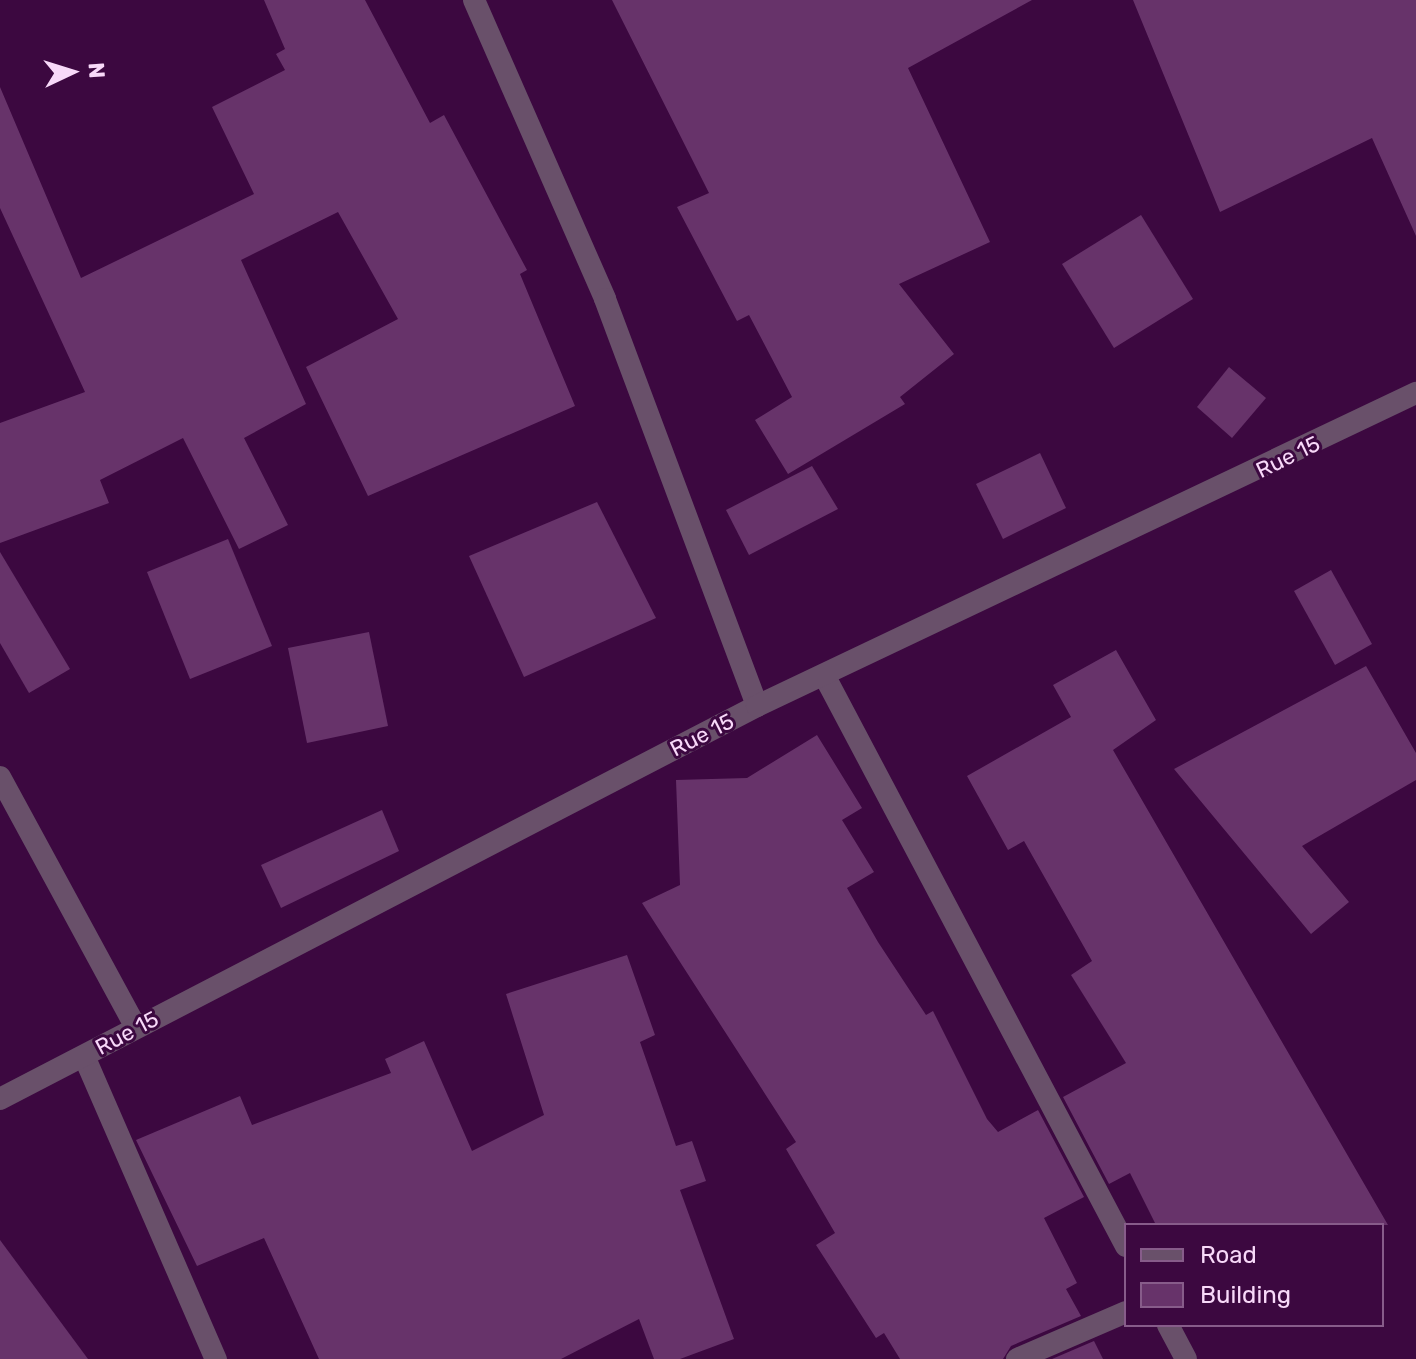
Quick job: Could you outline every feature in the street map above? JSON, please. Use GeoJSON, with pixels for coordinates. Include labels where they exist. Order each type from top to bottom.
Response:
{"type":"FeatureCollection","features":[{"type":"Feature","properties":{"kind":"street"},"geometry":{"type":"LineString","coordinates":[[474,0],[605,299],[757,706]]}},
{"type":"Feature","properties":{"kind":"street","name":"Rue 15"},"geometry":{"type":"LineString","coordinates":[[0,1099],[757,706],[1416,393]]}},
{"type":"Feature","properties":{"kind":"street"},"geometry":{"type":"LineString","coordinates":[[824,675],[1124,1242]]}},
{"type":"Feature","properties":{"kind":"street"},"geometry":{"type":"LineString","coordinates":[[0,777],[136,1028]]}},
{"type":"Feature","properties":{"kind":"street"},"geometry":{"type":"LineString","coordinates":[[84,1056],[216,1359]]}},
{"type":"Feature","properties":{"kind":"street"},"geometry":{"type":"LineString","coordinates":[[1017,1359],[1124,1313]]}},
{"type":"Feature","properties":{"kind":"street"},"geometry":{"type":"LineString","coordinates":[[1169,1327],[1186,1359]]}},
{"type":"Feature","properties":{"kind":"building"},"geometry":{"type":"Polygon","coordinates":[[[264,0],[365,0],[430,123],[444,115],[527,270],[520,274],[575,406],[368,496],[306,367],[398,319],[338,212],[241,260],[306,404],[244,438],[288,525],[239,549],[183,438],[100,480],[109,503],[0,543],[0,423],[85,392],[0,208],[0,87],[81,278],[254,194],[212,107],[285,70],[276,54],[285,49],[264,0]]]}},
{"type":"Feature","properties":{"kind":"building"},"geometry":{"type":"Polygon","coordinates":[[[612,0],[1032,0],[908,68],[990,242],[899,284],[954,354],[900,397],[905,404],[788,474],[755,420],[792,397],[749,315],[737,321],[677,207],[709,193],[612,0]]]}},
{"type":"Feature","properties":{"kind":"building"},"geometry":{"type":"Polygon","coordinates":[[[1133,0],[1416,0],[1416,236],[1372,138],[1220,212],[1133,0]]]}},
{"type":"Feature","properties":{"kind":"building"},"geometry":{"type":"Polygon","coordinates":[[[1141,215],[1193,299],[1114,348],[1062,264],[1141,215]]]}},
{"type":"Feature","properties":{"kind":"building"},"geometry":{"type":"Polygon","coordinates":[[[1229,367],[1266,398],[1232,438],[1197,407],[1229,367]]]}},
{"type":"Feature","properties":{"kind":"building"},"geometry":{"type":"Polygon","coordinates":[[[1040,453],[1066,508],[1003,539],[976,484],[1040,453]]]}},
{"type":"Feature","properties":{"kind":"building"},"geometry":{"type":"Polygon","coordinates":[[[812,466],[838,509],[749,555],[726,510],[812,466]]]}},
{"type":"Feature","properties":{"kind":"building"},"geometry":{"type":"Polygon","coordinates":[[[597,502],[656,618],[524,677],[469,556],[597,502]]]}},
{"type":"Feature","properties":{"kind":"building"},"geometry":{"type":"Polygon","coordinates":[[[228,539],[272,646],[190,679],[147,572],[228,539]]]}},
{"type":"Feature","properties":{"kind":"building"},"geometry":{"type":"Polygon","coordinates":[[[0,552],[70,669],[29,693],[0,643],[0,552]]]}},
{"type":"Feature","properties":{"kind":"building"},"geometry":{"type":"Polygon","coordinates":[[[1331,570],[1372,644],[1335,665],[1294,591],[1331,570]]]}},
{"type":"Feature","properties":{"kind":"building"},"geometry":{"type":"Polygon","coordinates":[[[369,632],[388,726],[307,743],[288,648],[369,632]]]}},
{"type":"Feature","properties":{"kind":"building"},"geometry":{"type":"Polygon","coordinates":[[[1116,650],[1156,720],[1113,750],[1388,1225],[1155,1223],[1130,1173],[1109,1184],[1063,1097],[1126,1063],[1071,975],[1092,961],[1024,841],[1008,850],[967,776],[1071,717],[1053,685],[1116,650]]]}},
{"type":"Feature","properties":{"kind":"building"},"geometry":{"type":"Polygon","coordinates":[[[1366,666],[1416,753],[1416,780],[1302,846],[1349,902],[1311,934],[1174,769],[1366,666]]]}},
{"type":"Feature","properties":{"kind":"building"},"geometry":{"type":"Polygon","coordinates":[[[817,735],[862,808],[842,820],[874,872],[847,888],[878,942],[926,1015],[933,1011],[987,1119],[998,1132],[1038,1110],[1084,1197],[1044,1218],[1077,1283],[1066,1289],[1081,1316],[1011,1346],[1003,1359],[900,1359],[884,1333],[876,1338],[816,1245],[835,1233],[786,1149],[796,1142],[642,903],[680,885],[676,780],[747,778],[817,735]]]}},
{"type":"Feature","properties":{"kind":"building"},"geometry":{"type":"Polygon","coordinates":[[[382,810],[399,851],[281,908],[261,865],[382,810]]]}},
{"type":"Feature","properties":{"kind":"building"},"geometry":{"type":"Polygon","coordinates":[[[627,955],[655,1035],[640,1042],[676,1146],[692,1141],[706,1181],[680,1190],[734,1339],[680,1359],[654,1359],[639,1319],[561,1359],[319,1359],[264,1238],[197,1266],[136,1140],[240,1096],[252,1125],[391,1073],[385,1059],[424,1041],[472,1151],[544,1115],[506,994],[627,955]]]}},
{"type":"Feature","properties":{"kind":"building"},"geometry":{"type":"Polygon","coordinates":[[[0,1240],[88,1359],[0,1359],[0,1240]]]}},
{"type":"Feature","properties":{"kind":"building"},"geometry":{"type":"Polygon","coordinates":[[[1094,1341],[1103,1359],[1052,1359],[1094,1341]]]}}]}
